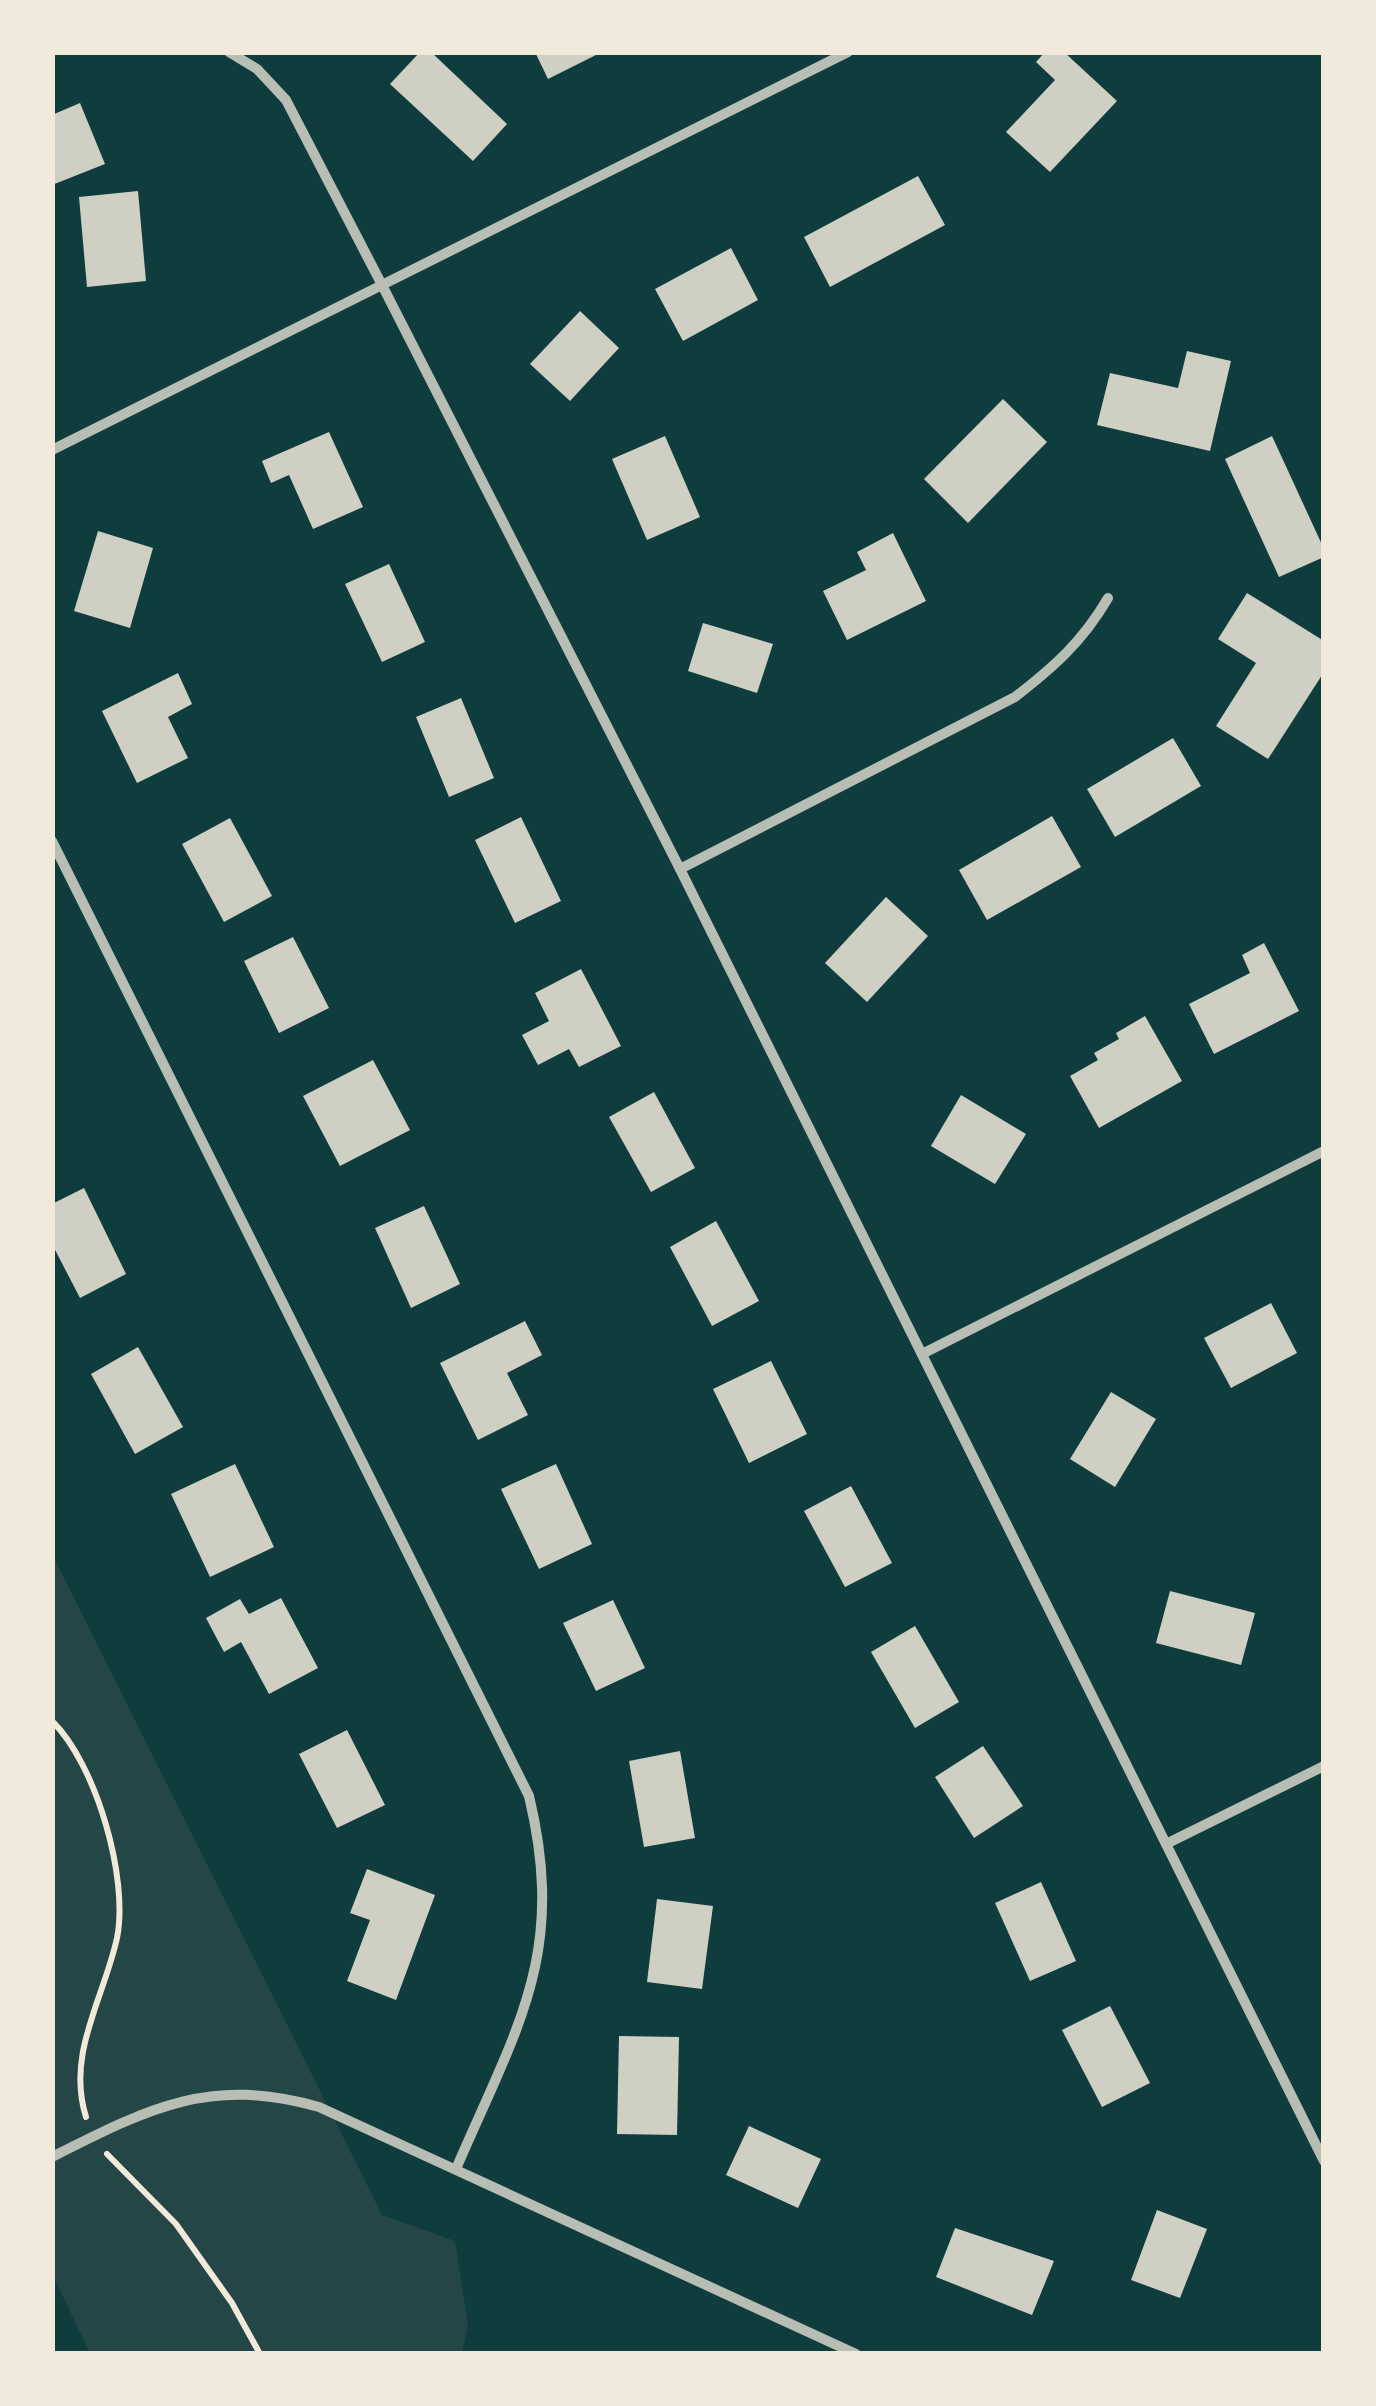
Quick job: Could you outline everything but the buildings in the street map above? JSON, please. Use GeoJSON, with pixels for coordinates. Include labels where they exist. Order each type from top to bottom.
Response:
{"type":"FeatureCollection","features":[{"type":"Feature","properties":{"kind":"street"},"geometry":{"type":"LineString","coordinates":[[230,52],[257,69],[286,100],[382,285],[680,869],[1324,2161]]}},
{"type":"Feature","properties":{"kind":"street"},"geometry":{"type":"LineString","coordinates":[[52,450],[848,52]]}},
{"type":"Feature","properties":{"kind":"street"},"geometry":{"type":"LineString","coordinates":[[680,869],[1015,697],[1058,665],[1087,634],[1108,598]]}},
{"type":"Feature","properties":{"kind":"street"},"geometry":{"type":"LineString","coordinates":[[52,841],[529,1796],[542,1851],[545,1896],[541,1952],[530,1996],[456,2168]]}},
{"type":"Feature","properties":{"kind":"street"},"geometry":{"type":"LineString","coordinates":[[922,1354],[1324,1152]]}},
{"type":"Feature","properties":{"kind":"street"},"geometry":{"type":"LineString","coordinates":[[1166,1844],[1324,1766]]}},
{"type":"Feature","properties":{"kind":"street"},"geometry":{"type":"LineString","coordinates":[[52,2157],[142,2112],[187,2097],[252,2094],[320,2106],[856,2354]]}},
{"type":"Feature","properties":{"kind":"path"},"geometry":{"type":"LineString","coordinates":[[52,1721],[86,1768],[104,1811],[118,1896],[118,1935],[78,2065],[80,2100],[109,2158],[176,2224],[232,2303],[260,2354]]}},
{"type":"Feature","properties":{"kind":"shaded area"},"geometry":{"type":"Polygon","coordinates":[[[52,1554],[382,2215],[455,2241],[468,2324],[462,2353],[90,2353],[53,2276],[52,1554]]]}}]}
